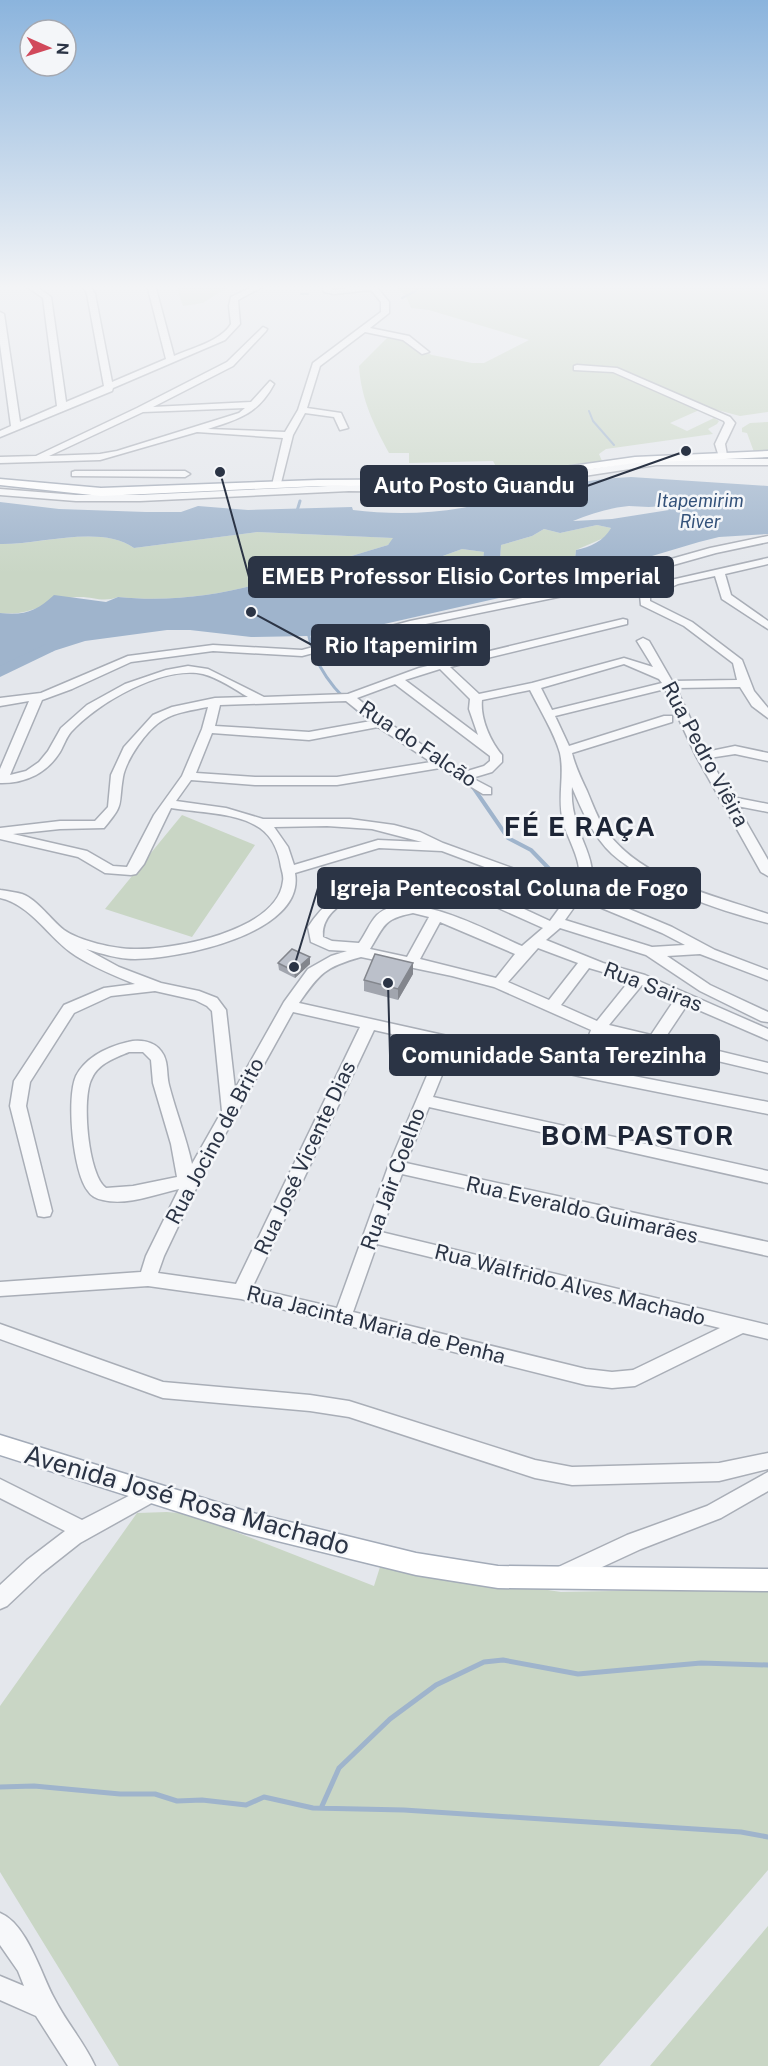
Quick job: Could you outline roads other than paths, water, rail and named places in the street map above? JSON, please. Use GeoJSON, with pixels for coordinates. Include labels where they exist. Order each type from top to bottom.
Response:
{"type":"FeatureCollection","features":[{"type":"Feature","properties":{"kind":"main road"},"geometry":{"type":"LineString","coordinates":[[0,482],[84,491],[174,493],[277,485],[479,482],[612,462],[768,454]]}},
{"type":"Feature","properties":{"kind":"main road","name":"Avenida José Rosa Machado"},"geometry":{"type":"LineString","coordinates":[[0,1445],[245,1522],[416,1564],[498,1577],[768,1580]]}},
{"type":"Feature","properties":{"kind":"street"},"geometry":{"type":"LineString","coordinates":[[10,381],[16,428]]}},
{"type":"Feature","properties":{"kind":"street"},"geometry":{"type":"LineString","coordinates":[[59,381],[63,408]]}},
{"type":"Feature","properties":{"kind":"street"},"geometry":{"type":"LineString","coordinates":[[108,381],[109,389]]}},
{"type":"Feature","properties":{"kind":"street"},"geometry":{"type":"LineString","coordinates":[[0,434],[126,381]]}},
{"type":"Feature","properties":{"kind":"street"},"geometry":{"type":"LineString","coordinates":[[35,458],[196,381]]}},
{"type":"Feature","properties":{"kind":"street"},"geometry":{"type":"LineString","coordinates":[[277,485],[288,435],[302,410],[311,381]]}},
{"type":"Feature","properties":{"kind":"street"},"geometry":{"type":"LineString","coordinates":[[640,381],[727,419],[730,423],[720,444],[722,455]]}},
{"type":"Feature","properties":{"kind":"street"},"geometry":{"type":"LineString","coordinates":[[75,474],[137,460],[191,430],[242,415],[267,392],[270,384]]}},
{"type":"Feature","properties":{"kind":"street"},"geometry":{"type":"LineString","coordinates":[[140,410],[251,405]]}},
{"type":"Feature","properties":{"kind":"street"},"geometry":{"type":"LineString","coordinates":[[302,410],[338,415],[343,428]]}},
{"type":"Feature","properties":{"kind":"street"},"geometry":{"type":"LineString","coordinates":[[191,430],[288,435]]}},
{"type":"Feature","properties":{"kind":"street"},"geometry":{"type":"LineString","coordinates":[[0,460],[100,457],[137,460],[185,474]]}},
{"type":"Feature","properties":{"kind":"street"},"geometry":{"type":"LineString","coordinates":[[0,492],[76,498],[348,485],[441,489],[512,484],[656,462],[768,462]]}},
{"type":"Feature","properties":{"kind":"street"},"geometry":{"type":"LineString","coordinates":[[0,702],[37,697],[68,687],[128,658],[213,648],[302,653],[410,624],[563,592],[714,550],[768,539]]}},
{"type":"Feature","properties":{"kind":"street"},"geometry":{"type":"LineString","coordinates":[[714,550],[735,567]]}},
{"type":"Feature","properties":{"kind":"street"},"geometry":{"type":"LineString","coordinates":[[768,561],[735,567],[656,589],[645,595],[645,603],[688,624],[738,662],[742,683],[758,706],[768,714]]}},
{"type":"Feature","properties":{"kind":"street"},"geometry":{"type":"LineString","coordinates":[[719,573],[721,589],[726,597],[768,626]]}},
{"type":"Feature","properties":{"kind":"street"},"geometry":{"type":"LineString","coordinates":[[0,834],[48,826],[99,825],[114,808],[117,775],[130,747],[148,725],[157,718],[176,711],[215,702],[349,697],[396,679],[443,666],[623,622]]}},
{"type":"Feature","properties":{"kind":"street","name":"Rua Pedro Viêira"},"geometry":{"type":"LineString","coordinates":[[643,641],[666,681],[702,756],[767,869]]}},
{"type":"Feature","properties":{"kind":"street"},"geometry":{"type":"LineString","coordinates":[[476,699],[534,686],[624,661],[640,665],[666,681]]}},
{"type":"Feature","properties":{"kind":"street"},"geometry":{"type":"LineString","coordinates":[[443,666],[476,699]]}},
{"type":"Feature","properties":{"kind":"street"},"geometry":{"type":"LineString","coordinates":[[37,697],[1,779],[23,777],[38,771],[54,753],[65,732],[82,715],[136,682],[158,674],[178,671],[205,672],[265,701]]}},
{"type":"Feature","properties":{"kind":"street"},"geometry":{"type":"LineString","coordinates":[[396,679],[496,755],[496,762],[488,769],[462,777]]}},
{"type":"Feature","properties":{"kind":"street"},"geometry":{"type":"LineString","coordinates":[[550,714],[666,681],[742,683]]}},
{"type":"Feature","properties":{"kind":"street"},"geometry":{"type":"LineString","coordinates":[[534,686],[550,714],[587,810],[603,836],[622,855],[649,874],[768,919]]}},
{"type":"Feature","properties":{"kind":"street","name":"Rua do Falcão"},"geometry":{"type":"LineString","coordinates":[[349,697],[380,723],[441,764],[487,791]]}},
{"type":"Feature","properties":{"kind":"street"},"geometry":{"type":"LineString","coordinates":[[476,699],[475,709],[489,748]]}},
{"type":"Feature","properties":{"kind":"street"},"geometry":{"type":"LineString","coordinates":[[0,834],[82,854],[110,870],[130,872],[137,864],[160,815],[188,776],[208,729],[215,702]]}},
{"type":"Feature","properties":{"kind":"street"},"geometry":{"type":"LineString","coordinates":[[567,757],[668,719]]}},
{"type":"Feature","properties":{"kind":"street"},"geometry":{"type":"LineString","coordinates":[[208,729],[309,736],[380,723]]}},
{"type":"Feature","properties":{"kind":"street"},"geometry":{"type":"LineString","coordinates":[[702,756],[735,750],[768,757]]}},
{"type":"Feature","properties":{"kind":"street"},"geometry":{"type":"LineString","coordinates":[[499,984],[524,952],[555,924],[585,883],[586,867],[565,801],[567,757]]}},
{"type":"Feature","properties":{"kind":"street"},"geometry":{"type":"LineString","coordinates":[[188,776],[255,781],[337,781],[441,764]]}},
{"type":"Feature","properties":{"kind":"street"},"geometry":{"type":"LineString","coordinates":[[728,800],[768,808]]}},
{"type":"Feature","properties":{"kind":"street"},"geometry":{"type":"LineString","coordinates":[[170,804],[260,822],[321,822],[399,828],[444,848],[532,880],[578,893],[702,949],[768,975]]}},
{"type":"Feature","properties":{"kind":"street"},"geometry":{"type":"LineString","coordinates":[[64,936],[108,952],[136,954],[198,947],[235,935],[258,922],[283,903],[291,886],[292,870],[271,831],[260,822]]}},
{"type":"Feature","properties":{"kind":"street"},"geometry":{"type":"LineString","coordinates":[[292,870],[378,844],[444,848]]}},
{"type":"Feature","properties":{"kind":"street"},"geometry":{"type":"LineString","coordinates":[[766,1017],[705,988],[651,952],[555,924],[462,886],[430,878],[390,877],[336,901],[315,927],[316,939],[322,943],[362,950],[499,984],[599,1028],[768,1068]]}},
{"type":"Feature","properties":{"kind":"street"},"geometry":{"type":"LineString","coordinates":[[0,894],[20,898],[80,952],[114,970],[158,987],[199,996],[212,1002],[219,1010],[229,1110]]}},
{"type":"Feature","properties":{"kind":"street"},"geometry":{"type":"LineString","coordinates":[[362,950],[381,920],[390,913],[413,909],[437,915],[524,952]]}},
{"type":"Feature","properties":{"kind":"street"},"geometry":{"type":"LineString","coordinates":[[411,962],[437,915]]}},
{"type":"Feature","properties":{"kind":"street","name":"Rua Sairas"},"geometry":{"type":"LineString","coordinates":[[537,942],[640,978],[768,1035]]}},
{"type":"Feature","properties":{"kind":"street"},"geometry":{"type":"LineString","coordinates":[[651,952],[702,949]]}},
{"type":"Feature","properties":{"kind":"street","name":"Rua Jocino de Brito"},"geometry":{"type":"LineString","coordinates":[[148,1279],[155,1256],[189,1180],[289,1006],[313,972],[323,964],[362,950]]}},
{"type":"Feature","properties":{"kind":"street"},"geometry":{"type":"LineString","coordinates":[[550,1008],[587,961]]}},
{"type":"Feature","properties":{"kind":"street"},"geometry":{"type":"LineString","coordinates":[[583,1071],[599,1028],[640,978]]}},
{"type":"Feature","properties":{"kind":"street"},"geometry":{"type":"LineString","coordinates":[[44,1212],[18,1106],[22,1081],[69,1009],[109,991],[158,987]]}},
{"type":"Feature","properties":{"kind":"street"},"geometry":{"type":"LineString","coordinates":[[656,1040],[684,997]]}},
{"type":"Feature","properties":{"kind":"street"},"geometry":{"type":"LineString","coordinates":[[289,1006],[448,1043],[768,1108]]}},
{"type":"Feature","properties":{"kind":"street","name":"Rua José Vicente Dias"},"geometry":{"type":"LineString","coordinates":[[241,1292],[369,1024]]}},
{"type":"Feature","properties":{"kind":"street","name":"Rua Jair Coelho"},"geometry":{"type":"LineString","coordinates":[[342,1318],[396,1167],[448,1043]]}},
{"type":"Feature","properties":{"kind":"street"},"geometry":{"type":"LineString","coordinates":[[141,1046],[153,1050],[159,1058],[161,1082],[189,1180],[109,1195],[102,1194],[90,1183],[76,1104],[80,1080],[94,1064],[126,1047],[141,1046]]}},
{"type":"Feature","properties":{"kind":"street"},"geometry":{"type":"LineString","coordinates":[[423,1100],[768,1177]]}},
{"type":"Feature","properties":{"kind":"street","name":"Rua Everaldo Guimarães"},"geometry":{"type":"LineString","coordinates":[[396,1167],[768,1249]]}},
{"type":"Feature","properties":{"kind":"street","name":"Rua Walfrido Alves Machado"},"geometry":{"type":"LineString","coordinates":[[372,1236],[739,1327],[768,1332]]}},
{"type":"Feature","properties":{"kind":"street","name":"Rua Jacinta Maria de Penha"},"geometry":{"type":"LineString","coordinates":[[0,1289],[148,1279],[241,1292],[586,1377],[612,1380],[635,1378],[739,1327]]}},
{"type":"Feature","properties":{"kind":"street"},"geometry":{"type":"LineString","coordinates":[[0,1331],[163,1390],[310,1402],[349,1409],[535,1469],[572,1476],[720,1472],[768,1461]]}},
{"type":"Feature","properties":{"kind":"street"},"geometry":{"type":"LineString","coordinates":[[556,1579],[634,1542],[714,1512],[768,1481]]}},
{"type":"Feature","properties":{"kind":"street"},"geometry":{"type":"LineString","coordinates":[[0,1488],[84,1531]]}},
{"type":"Feature","properties":{"kind":"street"},"geometry":{"type":"LineString","coordinates":[[0,1599],[21,1576],[84,1531],[150,1494]]}},
{"type":"Feature","properties":{"kind":"street"},"geometry":{"type":"LineString","coordinates":[[0,1925],[27,1963],[45,2007],[82,2066]]}},
{"type":"Feature","properties":{"kind":"street"},"geometry":{"type":"LineString","coordinates":[[0,1988],[45,2007]]}},
{"type":"Feature","properties":{"kind":"water","name":"Itapemirim River"},"geometry":{"type":"Polygon","coordinates":[[[631,477],[768,486],[768,534],[719,537],[548,587],[349,632],[308,636],[251,637],[190,630],[167,630],[85,641],[0,668],[0,613],[16,614],[30,611],[54,595],[106,602],[118,597],[154,599],[223,592],[288,576],[388,545],[393,538],[257,532],[134,548],[120,541],[87,536],[0,544],[0,502],[59,509],[146,512],[181,512],[198,506],[248,510],[352,507],[353,510],[368,512],[415,513],[462,508],[611,478],[631,477]],[[657,503],[655,505],[658,506],[655,507],[614,508],[573,521],[612,519],[669,510],[665,505],[657,503]],[[597,525],[560,533],[544,529],[532,536],[501,545],[500,561],[526,566],[575,559],[576,550],[596,543],[611,528],[597,525]],[[462,549],[440,557],[411,559],[382,568],[329,576],[311,587],[320,590],[387,590],[421,587],[438,583],[469,570],[483,559],[484,552],[462,549]]]}},
{"type":"Feature","properties":{"kind":"waterway"},"geometry":{"type":"LineString","coordinates":[[589,411],[593,421],[614,445]]}},
{"type":"Feature","properties":{"kind":"waterway"},"geometry":{"type":"LineString","coordinates":[[297,511],[300,501]]}},
{"type":"Feature","properties":{"kind":"waterway"},"geometry":{"type":"LineString","coordinates":[[308,632],[316,657],[329,680],[346,700],[366,717]]}},
{"type":"Feature","properties":{"kind":"waterway"},"geometry":{"type":"LineString","coordinates":[[0,672],[48,648]]}},
{"type":"Feature","properties":{"kind":"waterway"},"geometry":{"type":"LineString","coordinates":[[473,787],[508,838],[531,850],[563,883]]}},
{"type":"Feature","properties":{"kind":"waterway"},"geometry":{"type":"LineString","coordinates":[[322,1806],[339,1768],[390,1719],[436,1685],[484,1662],[503,1660],[578,1674],[701,1663],[768,1665]]}},
{"type":"Feature","properties":{"kind":"waterway"},"geometry":{"type":"LineString","coordinates":[[0,1787],[34,1786],[120,1794],[155,1794],[177,1801],[202,1800],[246,1805],[264,1797],[313,1808],[404,1810],[741,1832],[768,1837]]}},
{"type":"Feature","properties":{"kind":"place","name":"Auto Posto Guandu"},"geometry":{"type":"Point","coordinates":[686,451]}},
{"type":"Feature","properties":{"kind":"place","name":"EMEB Professor Elisio Cortes Imperial"},"geometry":{"type":"Point","coordinates":[220,472]}},
{"type":"Feature","properties":{"kind":"place","name":"Rio Itapemirim"},"geometry":{"type":"Point","coordinates":[251,612]}},
{"type":"Feature","properties":{"kind":"place","name":"Igreja Pentecostal Coluna de Fogo"},"geometry":{"type":"Point","coordinates":[294,967]}},
{"type":"Feature","properties":{"kind":"place","name":"Comunidade Santa Terezinha"},"geometry":{"type":"Point","coordinates":[388,983]}},
{"type":"Feature","properties":{"kind":"district","name":"FÉ E RAÇA"},"geometry":{"type":"Point","coordinates":[580,827]}},
{"type":"Feature","properties":{"kind":"district","name":"BOM PASTOR"},"geometry":{"type":"Point","coordinates":[638,1136]}}]}
